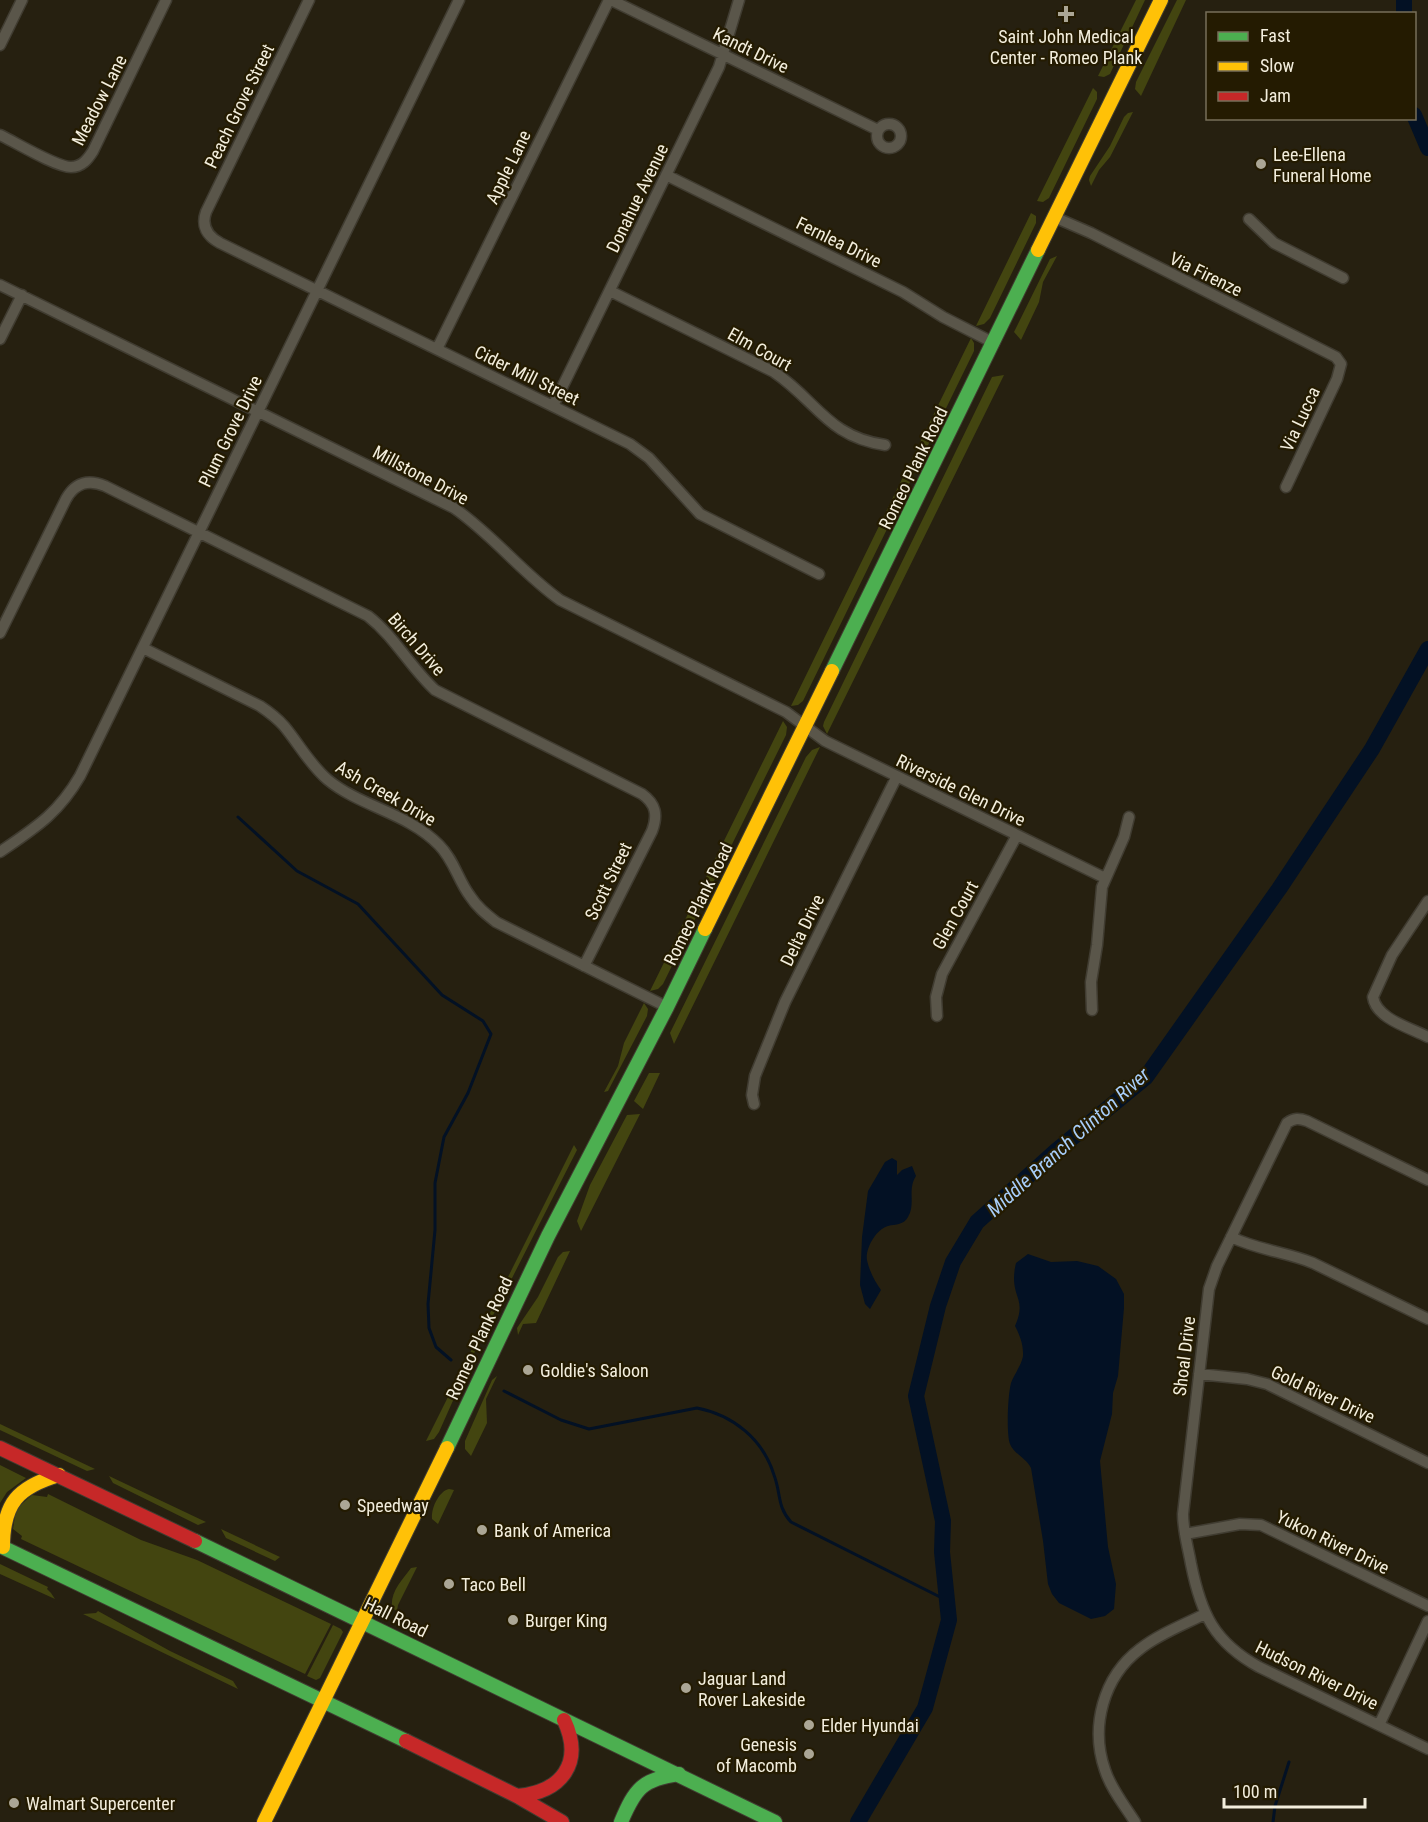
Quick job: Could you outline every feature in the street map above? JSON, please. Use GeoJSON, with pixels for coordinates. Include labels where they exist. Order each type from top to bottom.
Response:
{"type":"FeatureCollection","features":[{"type":"Feature","properties":{"kind":"main road","name":"Romeo Plank Road"},"geometry":{"type":"LineString","coordinates":[[264,1822],[364,1621],[548,1236],[668,1007],[1161,0]]}},
{"type":"Feature","properties":{"kind":"main road","name":"Hall Road"},"geometry":{"type":"LineString","coordinates":[[0,1448],[364,1621],[775,1822]]}},
{"type":"Feature","properties":{"kind":"main road"},"geometry":{"type":"LineString","coordinates":[[58,1476],[30,1484],[12,1497],[1,1523],[2,1547],[324,1701],[517,1796],[562,1822]]}},
{"type":"Feature","properties":{"kind":"main road"},"geometry":{"type":"LineString","coordinates":[[517,1796],[543,1791],[562,1777],[573,1747],[570,1730],[564,1720]]}},
{"type":"Feature","properties":{"kind":"main road"},"geometry":{"type":"LineString","coordinates":[[621,1822],[633,1794],[646,1780],[679,1774]]}},
{"type":"Feature","properties":{"kind":"street"},"geometry":{"type":"LineString","coordinates":[[0,45],[22,0]]}},
{"type":"Feature","properties":{"kind":"street","name":"Meadow Lane"},"geometry":{"type":"LineString","coordinates":[[0,135],[62,165],[77,166],[84,162],[93,151],[166,0]]}},
{"type":"Feature","properties":{"kind":"street","name":"Peach Grove Street"},"geometry":{"type":"LineString","coordinates":[[205,228],[206,212],[309,0]]}},
{"type":"Feature","properties":{"kind":"street","name":"Plum Grove Drive"},"geometry":{"type":"LineString","coordinates":[[0,852],[52,815],[72,790],[459,0]]}},
{"type":"Feature","properties":{"kind":"street","name":"Kandt Drive"},"geometry":{"type":"LineString","coordinates":[[610,0],[878,130]]}},
{"type":"Feature","properties":{"kind":"street","name":"Apple Lane"},"geometry":{"type":"LineString","coordinates":[[437,349],[610,0]]}},
{"type":"Feature","properties":{"kind":"street","name":"Donahue Avenue"},"geometry":{"type":"LineString","coordinates":[[553,406],[724,56],[739,0]]}},
{"type":"Feature","properties":{"kind":"street","name":"Fernlea Drive"},"geometry":{"type":"LineString","coordinates":[[666,175],[903,292],[937,314],[994,343]]}},
{"type":"Feature","properties":{"kind":"street","name":"Via Firenze"},"geometry":{"type":"LineString","coordinates":[[1054,218],[1090,233],[1331,354],[1341,364]]}},
{"type":"Feature","properties":{"kind":"street"},"geometry":{"type":"LineString","coordinates":[[1249,219],[1274,243],[1343,278]]}},
{"type":"Feature","properties":{"kind":"street","name":"Cider Mill Street"},"geometry":{"type":"LineString","coordinates":[[205,228],[214,240],[641,451],[658,467],[691,506],[705,517],[819,574]]}},
{"type":"Feature","properties":{"kind":"street","name":"Millstone Drive"},"geometry":{"type":"LineString","coordinates":[[0,285],[454,508],[476,525],[536,582],[560,600],[786,712],[806,727]]}},
{"type":"Feature","properties":{"kind":"street","name":"Elm Court"},"geometry":{"type":"LineString","coordinates":[[610,291],[774,372],[794,387],[817,412],[839,430],[862,441],[885,445]]}},
{"type":"Feature","properties":{"kind":"street"},"geometry":{"type":"LineString","coordinates":[[0,339],[22,295]]}},
{"type":"Feature","properties":{"kind":"street","name":"Via Lucca"},"geometry":{"type":"LineString","coordinates":[[1286,487],[1337,379],[1341,364]]}},
{"type":"Feature","properties":{"kind":"street","name":"Birch Drive"},"geometry":{"type":"LineString","coordinates":[[0,633],[70,492],[82,483],[98,483],[368,616],[389,634],[435,690],[642,794],[655,809]]}},
{"type":"Feature","properties":{"kind":"street","name":"Ash Creek Drive"},"geometry":{"type":"LineString","coordinates":[[143,648],[266,710],[283,724],[318,771],[328,780],[406,820],[438,844],[452,862],[469,896],[486,914],[508,929],[668,1007]]}},
{"type":"Feature","properties":{"kind":"street","name":"Riverside Glen Drive"},"geometry":{"type":"LineString","coordinates":[[806,727],[825,741],[1105,878]]}},
{"type":"Feature","properties":{"kind":"street","name":"Delta Drive"},"geometry":{"type":"LineString","coordinates":[[754,1104],[752,1095],[755,1076],[785,1002],[897,776]]}},
{"type":"Feature","properties":{"kind":"street","name":"Scott Street"},"geometry":{"type":"LineString","coordinates":[[584,966],[652,831],[656,817],[655,809]]}},
{"type":"Feature","properties":{"kind":"street"},"geometry":{"type":"LineString","coordinates":[[1092,1010],[1091,982],[1105,878],[1121,845],[1129,817]]}},
{"type":"Feature","properties":{"kind":"street","name":"Glen Court"},"geometry":{"type":"LineString","coordinates":[[936,1016],[936,997],[942,974],[1017,835]]}},
{"type":"Feature","properties":{"kind":"street"},"geometry":{"type":"LineString","coordinates":[[1428,901],[1392,955],[1375,990],[1374,1004],[1385,1015],[1428,1037]]}},
{"type":"Feature","properties":{"kind":"street","name":"Shoal Drive"},"geometry":{"type":"LineString","coordinates":[[1205,1614],[1197,1594],[1185,1534],[1184,1506],[1209,1289],[1217,1266],[1283,1128],[1293,1119],[1300,1118],[1428,1180]]}},
{"type":"Feature","properties":{"kind":"street"},"geometry":{"type":"LineString","coordinates":[[1231,1238],[1256,1248],[1313,1263],[1428,1319]]}},
{"type":"Feature","properties":{"kind":"street","name":"Gold River Drive"},"geometry":{"type":"LineString","coordinates":[[1199,1374],[1247,1379],[1267,1384],[1428,1462]]}},
{"type":"Feature","properties":{"kind":"street","name":"Yukon River Drive"},"geometry":{"type":"LineString","coordinates":[[1185,1534],[1240,1524],[1261,1525],[1428,1606]]}},
{"type":"Feature","properties":{"kind":"street"},"geometry":{"type":"LineString","coordinates":[[1136,1822],[1110,1783],[1102,1760],[1098,1726],[1103,1702],[1114,1677],[1138,1650],[1205,1614]]}},
{"type":"Feature","properties":{"kind":"street","name":"Hudson River Drive"},"geometry":{"type":"LineString","coordinates":[[1205,1614],[1222,1640],[1239,1655],[1259,1667],[1428,1749]]}},
{"type":"Feature","properties":{"kind":"street"},"geometry":{"type":"LineString","coordinates":[[1379,1725],[1428,1621]]}},
{"type":"Feature","properties":{"kind":"shaded area"},"geometry":{"type":"Polygon","coordinates":[[[1136,0],[1145,0],[1110,74],[1104,77],[1098,76],[1136,0]]]}},
{"type":"Feature","properties":{"kind":"shaded area"},"geometry":{"type":"Polygon","coordinates":[[[1177,0],[1186,0],[1141,96],[1135,89],[1136,82],[1177,0]]]}},
{"type":"Feature","properties":{"kind":"shaded area"},"geometry":{"type":"Polygon","coordinates":[[[1093,88],[1097,92],[1097,99],[1049,198],[1043,202],[1037,201],[1093,88]]]}},
{"type":"Feature","properties":{"kind":"shaded area"},"geometry":{"type":"Polygon","coordinates":[[[1133,112],[1110,157],[1099,170],[1091,186],[1090,176],[1110,146],[1124,117],[1133,112]]]}},
{"type":"Feature","properties":{"kind":"shaded area"},"geometry":{"type":"Polygon","coordinates":[[[1031,213],[1036,216],[1036,223],[990,318],[984,324],[976,326],[1031,213]]]}},
{"type":"Feature","properties":{"kind":"shaded area"},"geometry":{"type":"Polygon","coordinates":[[[1057,256],[1043,282],[1039,302],[1021,340],[1014,332],[1050,259],[1057,256]]]}},
{"type":"Feature","properties":{"kind":"shaded area"},"geometry":{"type":"Polygon","coordinates":[[[971,338],[974,351],[803,701],[791,706],[971,338]]]}},
{"type":"Feature","properties":{"kind":"shaded area"},"geometry":{"type":"Polygon","coordinates":[[[1004,375],[827,734],[823,726],[824,722],[992,377],[1004,375]]]}},
{"type":"Feature","properties":{"kind":"shaded area"},"geometry":{"type":"Polygon","coordinates":[[[783,721],[787,727],[786,735],[663,984],[658,989],[650,991],[783,721]]]}},
{"type":"Feature","properties":{"kind":"shaded area"},"geometry":{"type":"Polygon","coordinates":[[[820,747],[674,1044],[670,1033],[806,757],[812,750],[820,747]]]}},
{"type":"Feature","properties":{"kind":"shaded area"},"geometry":{"type":"Polygon","coordinates":[[[644,1003],[648,1009],[647,1016],[608,1091],[604,1092],[618,1066],[624,1043],[644,1003]]]}},
{"type":"Feature","properties":{"kind":"shaded area"},"geometry":{"type":"Polygon","coordinates":[[[649,1073],[660,1073],[643,1109],[634,1101],[649,1073]]]}},
{"type":"Feature","properties":{"kind":"shaded area"},"geometry":{"type":"Polygon","coordinates":[[[640,1114],[581,1231],[577,1221],[590,1185],[627,1115],[640,1114]]]}},
{"type":"Feature","properties":{"kind":"shaded area"},"geometry":{"type":"Polygon","coordinates":[[[574,1145],[577,1150],[476,1349],[439,1432],[434,1439],[426,1441],[574,1145]]]}},
{"type":"Feature","properties":{"kind":"shaded area"},"geometry":{"type":"Polygon","coordinates":[[[570,1251],[536,1323],[523,1324],[518,1335],[517,1328],[538,1297],[558,1257],[563,1252],[570,1251]]]}},
{"type":"Feature","properties":{"kind":"shaded area"},"geometry":{"type":"Polygon","coordinates":[[[497,1376],[486,1399],[487,1423],[471,1456],[465,1449],[465,1441],[492,1380],[497,1376]]]}},
{"type":"Feature","properties":{"kind":"shaded area"},"geometry":{"type":"Polygon","coordinates":[[[0,1424],[95,1469],[87,1471],[0,1430],[0,1424]]]}},
{"type":"Feature","properties":{"kind":"shaded area"},"geometry":{"type":"Polygon","coordinates":[[[0,1465],[26,1478],[7,1492],[0,1503],[0,1465]]]}},
{"type":"Feature","properties":{"kind":"shaded area"},"geometry":{"type":"Polygon","coordinates":[[[109,1476],[206,1522],[198,1525],[113,1483],[109,1476]]]}},
{"type":"Feature","properties":{"kind":"shaded area"},"geometry":{"type":"Polygon","coordinates":[[[449,1489],[454,1490],[438,1524],[432,1519],[434,1505],[439,1496],[449,1489]]]}},
{"type":"Feature","properties":{"kind":"shaded area"},"geometry":{"type":"Polygon","coordinates":[[[48,1494],[141,1540],[197,1560],[331,1624],[305,1674],[21,1539],[22,1536],[13,1529],[16,1509],[32,1495],[47,1497],[48,1494]]]}},
{"type":"Feature","properties":{"kind":"shaded area"},"geometry":{"type":"Polygon","coordinates":[[[221,1529],[280,1557],[275,1561],[226,1538],[221,1529]]]}},
{"type":"Feature","properties":{"kind":"shaded area"},"geometry":{"type":"Polygon","coordinates":[[[0,1564],[48,1587],[47,1589],[55,1599],[0,1574],[0,1564]]]}},
{"type":"Feature","properties":{"kind":"shaded area"},"geometry":{"type":"Polygon","coordinates":[[[417,1567],[397,1611],[392,1608],[395,1591],[411,1568],[417,1567]]]}},
{"type":"Feature","properties":{"kind":"shaded area"},"geometry":{"type":"Polygon","coordinates":[[[98,1611],[170,1651],[233,1681],[238,1689],[83,1614],[98,1611]]]}},
{"type":"Feature","properties":{"kind":"shaded area"},"geometry":{"type":"Polygon","coordinates":[[[333,1625],[343,1632],[320,1678],[316,1680],[307,1676],[333,1625]]]}},
{"type":"Feature","properties":{"kind":"water"},"geometry":{"type":"Polygon","coordinates":[[[892,1158],[897,1161],[897,1175],[912,1166],[916,1176],[912,1186],[910,1212],[906,1220],[879,1231],[868,1250],[869,1268],[881,1290],[870,1309],[865,1304],[860,1285],[862,1237],[868,1191],[885,1162],[892,1158]]]}},
{"type":"Feature","properties":{"kind":"water"},"geometry":{"type":"Polygon","coordinates":[[[1028,1254],[1051,1262],[1077,1261],[1098,1266],[1116,1279],[1124,1294],[1118,1376],[1113,1393],[1112,1414],[1100,1461],[1108,1547],[1116,1584],[1114,1609],[1105,1616],[1091,1619],[1059,1603],[1052,1594],[1048,1584],[1031,1468],[1012,1447],[1009,1439],[1010,1388],[1023,1357],[1022,1342],[1015,1326],[1020,1305],[1014,1285],[1014,1272],[1016,1263],[1028,1254]]]}},
{"type":"Feature","properties":{"kind":"waterway","name":"Middle Branch Clinton River"},"geometry":{"type":"LineString","coordinates":[[1404,0],[1404,12]]}},
{"type":"Feature","properties":{"kind":"waterway","name":"Middle Branch Clinton River"},"geometry":{"type":"LineString","coordinates":[[1416,120],[1428,148]]}},
{"type":"Feature","properties":{"kind":"waterway","name":"Middle Branch Clinton River"},"geometry":{"type":"LineString","coordinates":[[858,1822],[925,1708],[949,1620],[942,1552],[943,1521],[916,1396],[938,1306],[953,1262],[977,1222],[1056,1151],[1146,1077],[1279,889],[1372,749],[1428,649]]}},
{"type":"Feature","properties":{"kind":"waterway"},"geometry":{"type":"LineString","coordinates":[[238,817],[297,871],[358,904],[442,995],[483,1021],[491,1034],[468,1093],[444,1137],[435,1183],[435,1230],[428,1304],[429,1328],[436,1347],[451,1360]]}},
{"type":"Feature","properties":{"kind":"waterway"},"geometry":{"type":"LineString","coordinates":[[504,1391],[561,1420],[589,1429],[697,1408],[723,1416],[745,1431],[762,1450],[774,1475],[783,1511],[791,1522],[946,1600]]}},
{"type":"Feature","properties":{"kind":"waterway"},"geometry":{"type":"LineString","coordinates":[[1273,1822],[1275,1806],[1289,1762]]}},
{"type":"Feature","properties":{"kind":"traffic: fast"},"geometry":{"type":"LineString","coordinates":[[832,671],[1038,250]]}},
{"type":"Feature","properties":{"kind":"traffic: fast"},"geometry":{"type":"LineString","coordinates":[[447,1448],[548,1236],[705,929]]}},
{"type":"Feature","properties":{"kind":"traffic: fast"},"geometry":{"type":"LineString","coordinates":[[195,1541],[775,1822]]}},
{"type":"Feature","properties":{"kind":"traffic: fast"},"geometry":{"type":"LineString","coordinates":[[0,1546],[406,1741]]}},
{"type":"Feature","properties":{"kind":"traffic: fast"},"geometry":{"type":"LineString","coordinates":[[621,1822],[631,1801],[641,1788],[656,1779],[679,1774]]}},
{"type":"Feature","properties":{"kind":"traffic: slow"},"geometry":{"type":"LineString","coordinates":[[1038,250],[1161,0]]}},
{"type":"Feature","properties":{"kind":"traffic: slow"},"geometry":{"type":"LineString","coordinates":[[705,929],[832,671]]}},
{"type":"Feature","properties":{"kind":"traffic: slow"},"geometry":{"type":"LineString","coordinates":[[264,1822],[447,1448]]}},
{"type":"Feature","properties":{"kind":"traffic: slow"},"geometry":{"type":"LineString","coordinates":[[3,1547],[6,1519],[16,1499],[33,1485],[59,1475]]}},
{"type":"Feature","properties":{"kind":"traffic: jam"},"geometry":{"type":"LineString","coordinates":[[0,1448],[195,1541]]}},
{"type":"Feature","properties":{"kind":"traffic: jam"},"geometry":{"type":"LineString","coordinates":[[517,1796],[546,1788],[557,1782],[565,1773],[570,1762],[571,1749],[570,1735],[564,1720]]}},
{"type":"Feature","properties":{"kind":"traffic: jam"},"geometry":{"type":"LineString","coordinates":[[406,1741],[517,1796],[562,1822]]}},
{"type":"Feature","properties":{"kind":"place","name":"Saint John Medical Center - Romeo Plank"},"geometry":{"type":"Point","coordinates":[1066,14]}},
{"type":"Feature","properties":{"kind":"place","name":"Lee-Ellena Funeral Home"},"geometry":{"type":"Point","coordinates":[1261,164]}},
{"type":"Feature","properties":{"kind":"place","name":"Goldie's Saloon"},"geometry":{"type":"Point","coordinates":[528,1370]}},
{"type":"Feature","properties":{"kind":"place","name":"Speedway"},"geometry":{"type":"Point","coordinates":[345,1505]}},
{"type":"Feature","properties":{"kind":"place","name":"Bank of America"},"geometry":{"type":"Point","coordinates":[482,1530]}},
{"type":"Feature","properties":{"kind":"place","name":"Taco Bell"},"geometry":{"type":"Point","coordinates":[449,1584]}},
{"type":"Feature","properties":{"kind":"place","name":"Burger King"},"geometry":{"type":"Point","coordinates":[513,1620]}},
{"type":"Feature","properties":{"kind":"place","name":"Jaguar Land Rover Lakeside"},"geometry":{"type":"Point","coordinates":[686,1688]}},
{"type":"Feature","properties":{"kind":"place","name":"Elder Hyundai"},"geometry":{"type":"Point","coordinates":[809,1725]}},
{"type":"Feature","properties":{"kind":"place","name":"Genesis of Macomb"},"geometry":{"type":"Point","coordinates":[809,1754]}},
{"type":"Feature","properties":{"kind":"place","name":"Walmart Supercenter"},"geometry":{"type":"Point","coordinates":[14,1803]}}]}
